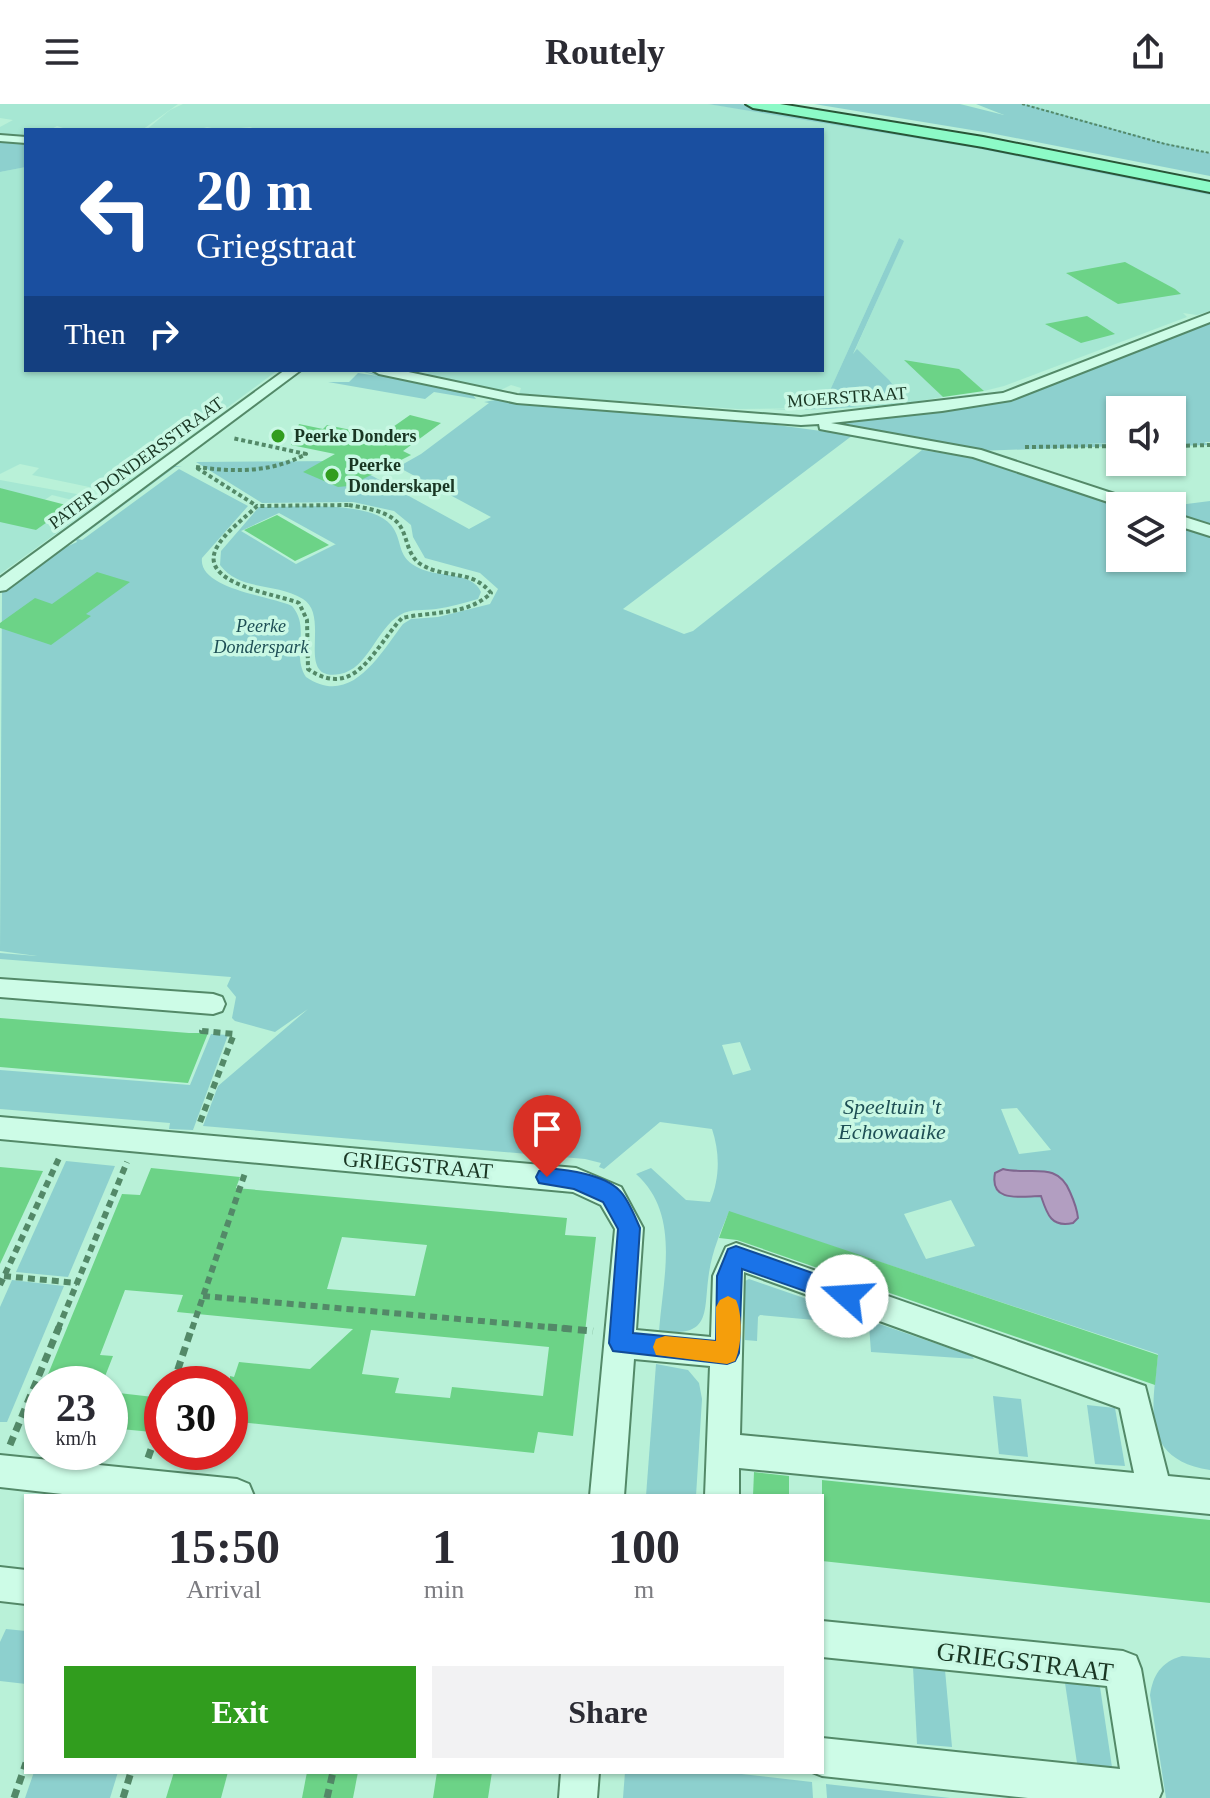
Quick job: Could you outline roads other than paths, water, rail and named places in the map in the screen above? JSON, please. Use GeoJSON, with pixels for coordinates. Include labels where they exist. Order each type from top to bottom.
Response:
{"type":"FeatureCollection","features":[{"type":"Feature","properties":{"kind":"main road"},"geometry":{"type":"LineString","coordinates":[[753,104],[983,142],[1210,187]]}},
{"type":"Feature","properties":{"kind":"main road"},"geometry":{"type":"LineString","coordinates":[[799,104],[993,136],[1210,178]]}},
{"type":"Feature","properties":{"kind":"street"},"geometry":{"type":"LineString","coordinates":[[0,138],[24,140]]}},
{"type":"Feature","properties":{"kind":"street","name":"MOERSTRAAT"},"geometry":{"type":"LineString","coordinates":[[389,372],[517,399],[801,421],[942,407],[1006,397],[1210,317]]}},
{"type":"Feature","properties":{"kind":"street","name":"PATER DONDERSSTRAAT"},"geometry":{"type":"LineString","coordinates":[[0,586],[291,372]]}},
{"type":"Feature","properties":{"kind":"street"},"geometry":{"type":"LineString","coordinates":[[801,421],[976,453],[1106,496]]}},
{"type":"Feature","properties":{"kind":"street"},"geometry":{"type":"LineString","coordinates":[[1186,523],[1210,531]]}},
{"type":"Feature","properties":{"kind":"street"},"geometry":{"type":"LineString","coordinates":[[0,988],[213,1004]]}},
{"type":"Feature","properties":{"kind":"street","name":"GRIEGSTRAAT"},"geometry":{"type":"LineString","coordinates":[[0,1128],[576,1180],[611,1196],[629,1228],[607,1494]]}},
{"type":"Feature","properties":{"kind":"street"},"geometry":{"type":"LineString","coordinates":[[722,1494],[728,1276],[736,1256],[1134,1397],[1155,1491]]}},
{"type":"Feature","properties":{"kind":"street"},"geometry":{"type":"LineString","coordinates":[[621,1338],[727,1353]]}},
{"type":"Feature","properties":{"kind":"street"},"geometry":{"type":"LineString","coordinates":[[724,1450],[1210,1497]]}},
{"type":"Feature","properties":{"kind":"street"},"geometry":{"type":"LineString","coordinates":[[3,1462],[184,1493]]}},
{"type":"Feature","properties":{"kind":"street"},"geometry":{"type":"LineString","coordinates":[[0,1584],[24,1587]]}},
{"type":"Feature","properties":{"kind":"street","name":"GRIEGSTRAAT"},"geometry":{"type":"LineString","coordinates":[[824,1639],[1123,1669],[1143,1791],[824,1757]]}},
{"type":"Feature","properties":{"kind":"street"},"geometry":{"type":"LineString","coordinates":[[578,1798],[580,1774]]}},
{"type":"Feature","properties":{"kind":"place","name":"Peerke Donders"},"geometry":{"type":"Point","coordinates":[278,436]}},
{"type":"Feature","properties":{"kind":"place","name":"Peerke Donderskapel"},"geometry":{"type":"Point","coordinates":[332,475]}},
{"type":"Feature","properties":{"kind":"park label","name":"Peerke Donderspark"},"geometry":{"type":"Point","coordinates":[261,636]}},
{"type":"Feature","properties":{"kind":"park label","name":"Speeltuin 't Echowaaike"},"geometry":{"type":"Point","coordinates":[892,1118]}}]}
